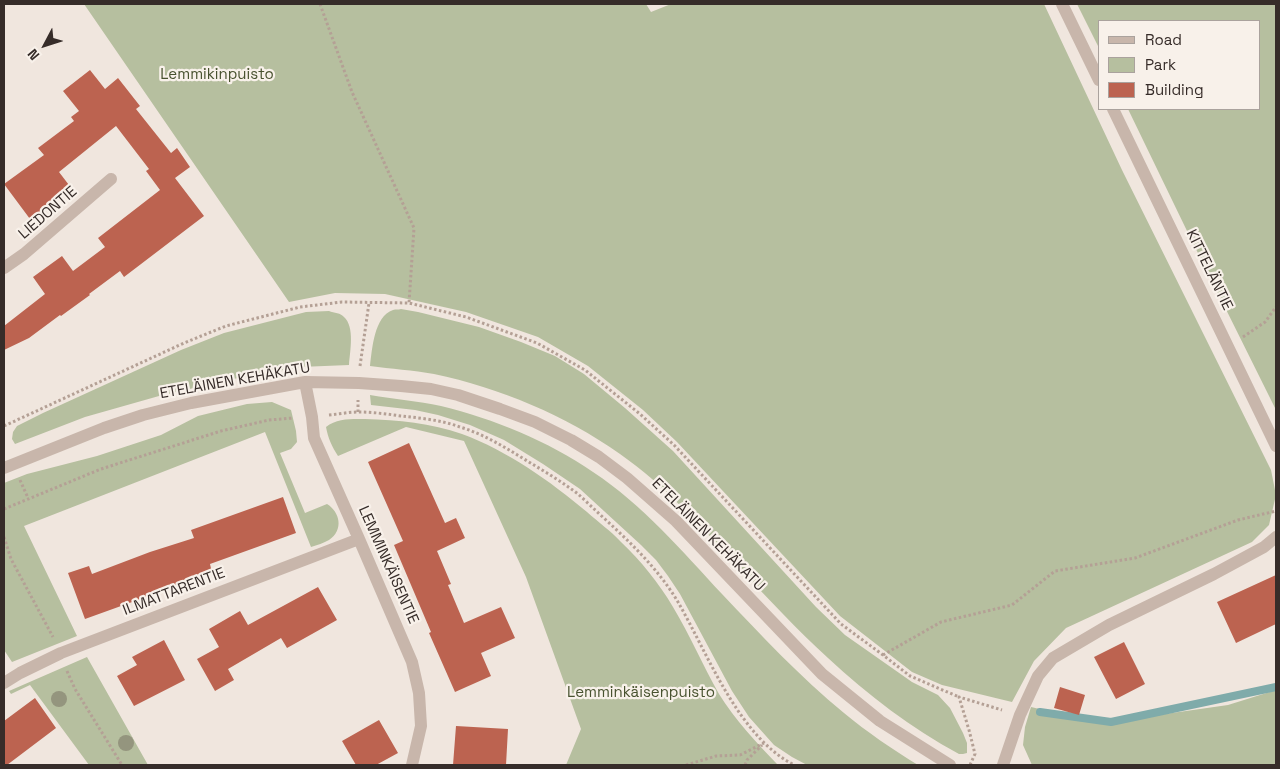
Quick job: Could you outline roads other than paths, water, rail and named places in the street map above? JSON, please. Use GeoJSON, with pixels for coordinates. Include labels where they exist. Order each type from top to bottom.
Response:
{"type":"FeatureCollection","features":[{"type":"Feature","properties":{"kind":"street"},"geometry":{"type":"LineString","coordinates":[[1062,4],[1098,78]]}},
{"type":"Feature","properties":{"kind":"street","name":"KITTELÄNTIE"},"geometry":{"type":"LineString","coordinates":[[1113,110],[1276,446]]}},
{"type":"Feature","properties":{"kind":"street","name":"LIEDONTIE"},"geometry":{"type":"LineString","coordinates":[[4,268],[24,254],[111,180]]}},
{"type":"Feature","properties":{"kind":"street","name":"ETELÄINEN KEHÄKATU"},"geometry":{"type":"LineString","coordinates":[[4,468],[104,428],[143,415],[191,403],[306,382],[359,383],[431,389],[458,395],[535,422],[572,440],[627,478],[676,522],[822,674],[880,721],[950,765]]}},
{"type":"Feature","properties":{"kind":"street","name":"LEMMINKÄISENTIE"},"geometry":{"type":"LineString","coordinates":[[306,382],[314,438],[412,662],[420,693],[421,726],[412,765]]}},
{"type":"Feature","properties":{"kind":"street"},"geometry":{"type":"LineString","coordinates":[[1003,765],[1020,715],[1038,676],[1054,658],[1109,626],[1264,547],[1276,537]]}},
{"type":"Feature","properties":{"kind":"street","name":"ILMATTARENTIE"},"geometry":{"type":"LineString","coordinates":[[4,682],[61,653],[359,539]]}},
{"type":"Feature","properties":{"kind":"waterway"},"geometry":{"type":"LineString","coordinates":[[1040,712],[1111,722],[1276,687]]}},
{"type":"Feature","properties":{"kind":"park label","name":"Lemmikinpuisto"},"geometry":{"type":"Point","coordinates":[217,75]}},
{"type":"Feature","properties":{"kind":"park label","name":"Lemminkäisenpuisto"},"geometry":{"type":"Point","coordinates":[641,693]}}]}
